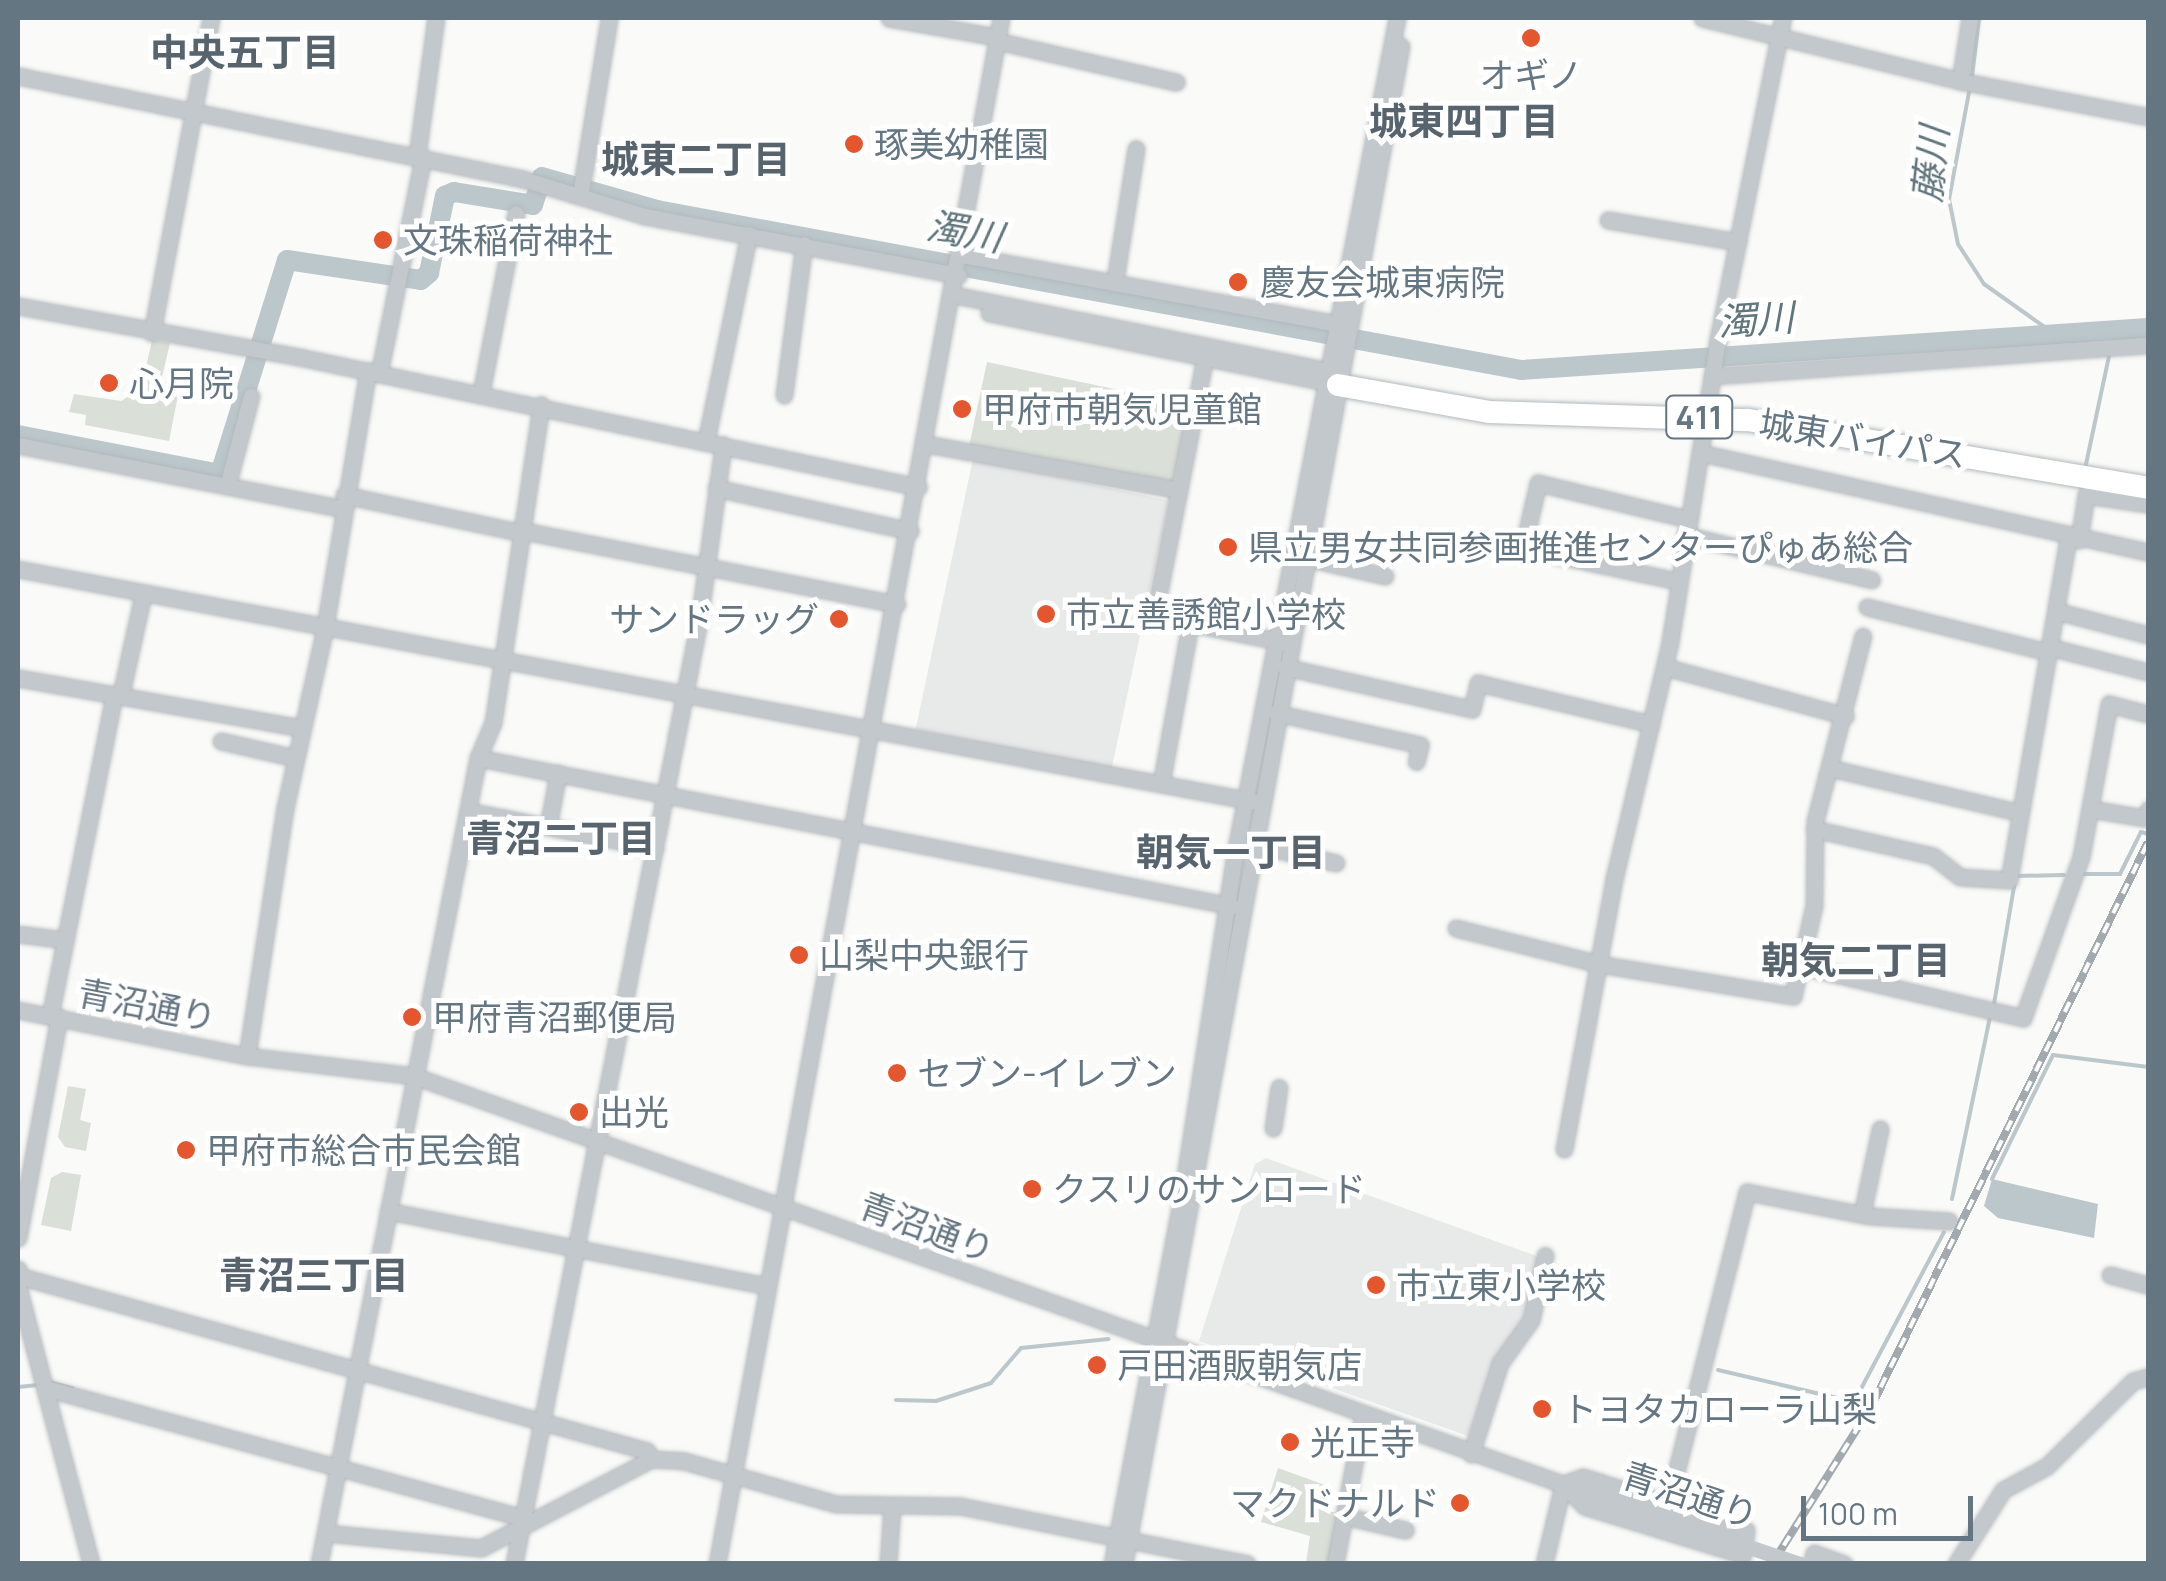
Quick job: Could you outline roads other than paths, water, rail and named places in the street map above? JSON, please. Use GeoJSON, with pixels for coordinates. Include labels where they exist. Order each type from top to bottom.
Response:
{"type":"FeatureCollection","features":[{"type":"Feature","properties":{"kind":"highway","name":"城東バイパス"},"geometry":{"type":"LineString","coordinates":[[1334,370],[1490,399],[1818,415],[2060,465],[2148,488]]}},
{"type":"Feature","properties":{"kind":"highway","name":"城東バイパス"},"geometry":{"type":"LineString","coordinates":[[2060,465],[2148,473]]}},
{"type":"Feature","properties":{"kind":"street"},"geometry":{"type":"LineString","coordinates":[[152,333],[211,18]]}},
{"type":"Feature","properties":{"kind":"street"},"geometry":{"type":"LineString","coordinates":[[247,1056],[295,758],[325,627],[343,502],[399,281],[420,156],[436,18]]}},
{"type":"Feature","properties":{"kind":"street"},"geometry":{"type":"LineString","coordinates":[[580,196],[609,18]]}},
{"type":"Feature","properties":{"kind":"street"},"geometry":{"type":"LineString","coordinates":[[889,18],[1176,82]]}},
{"type":"Feature","properties":{"kind":"street"},"geometry":{"type":"LineString","coordinates":[[717,1564],[954,300],[1001,18]]}},
{"type":"Feature","properties":{"kind":"street"},"geometry":{"type":"LineString","coordinates":[[1112,1564],[1123,1539],[1160,1344],[1234,906],[1397,18]]}},
{"type":"Feature","properties":{"kind":"street"},"geometry":{"type":"LineString","coordinates":[[1342,324],[1407,18]]}},
{"type":"Feature","properties":{"kind":"street"},"geometry":{"type":"LineString","coordinates":[[1702,18],[1967,83],[2148,117]]}},
{"type":"Feature","properties":{"kind":"street"},"geometry":{"type":"LineString","coordinates":[[1564,1149],[1599,964],[1665,667],[1718,339],[1783,18]]}},
{"type":"Feature","properties":{"kind":"street"},"geometry":{"type":"LineString","coordinates":[[1967,83],[1970,18]]}},
{"type":"Feature","properties":{"kind":"street"},"geometry":{"type":"LineString","coordinates":[[18,76],[420,156],[750,234],[958,275]]}},
{"type":"Feature","properties":{"kind":"street"},"geometry":{"type":"LineString","coordinates":[[1115,280],[1136,149]]}},
{"type":"Feature","properties":{"kind":"street"},"geometry":{"type":"LineString","coordinates":[[482,394],[516,213]]}},
{"type":"Feature","properties":{"kind":"street"},"geometry":{"type":"LineString","coordinates":[[1608,220],[1738,242]]}},
{"type":"Feature","properties":{"kind":"street"},"geometry":{"type":"LineString","coordinates":[[706,441],[750,234]]}},
{"type":"Feature","properties":{"kind":"street"},"geometry":{"type":"LineString","coordinates":[[784,394],[804,244]]}},
{"type":"Feature","properties":{"kind":"street"},"geometry":{"type":"LineString","coordinates":[[962,255],[1146,285],[1342,324]]}},
{"type":"Feature","properties":{"kind":"street"},"geometry":{"type":"LineString","coordinates":[[954,300],[1206,353],[1334,370]]}},
{"type":"Feature","properties":{"kind":"street"},"geometry":{"type":"LineString","coordinates":[[18,306],[541,405],[918,487]]}},
{"type":"Feature","properties":{"kind":"street"},"geometry":{"type":"LineString","coordinates":[[1713,376],[2148,346]]}},
{"type":"Feature","properties":{"kind":"street"},"geometry":{"type":"LineString","coordinates":[[1206,353],[1154,616],[1283,642]]}},
{"type":"Feature","properties":{"kind":"street"},"geometry":{"type":"LineString","coordinates":[[1234,906],[1252,844],[1253,801],[1285,667],[1283,642],[1306,558],[1334,370]]}},
{"type":"Feature","properties":{"kind":"street"},"geometry":{"type":"LineString","coordinates":[[227,486],[251,396]]}},
{"type":"Feature","properties":{"kind":"street"},"geometry":{"type":"LineString","coordinates":[[318,1564],[478,758],[493,722],[541,405]]}},
{"type":"Feature","properties":{"kind":"street"},"geometry":{"type":"LineString","coordinates":[[926,444],[1178,490]]}},
{"type":"Feature","properties":{"kind":"street"},"geometry":{"type":"LineString","coordinates":[[18,445],[227,486],[519,531],[897,604]]}},
{"type":"Feature","properties":{"kind":"street"},"geometry":{"type":"LineString","coordinates":[[514,1564],[685,694],[723,445]]}},
{"type":"Feature","properties":{"kind":"street"},"geometry":{"type":"LineString","coordinates":[[1701,453],[2074,539],[2148,552]]}},
{"type":"Feature","properties":{"kind":"street"},"geometry":{"type":"LineString","coordinates":[[1676,581],[1523,548],[1538,483],[1872,580]]}},
{"type":"Feature","properties":{"kind":"street"},"geometry":{"type":"LineString","coordinates":[[716,488],[910,531]]}},
{"type":"Feature","properties":{"kind":"street"},"geometry":{"type":"LineString","coordinates":[[1814,829],[1934,856],[1960,876],[2009,880],[2016,812],[2056,611],[2086,495],[2148,504]]}},
{"type":"Feature","properties":{"kind":"street"},"geometry":{"type":"LineString","coordinates":[[1306,558],[1385,576]]}},
{"type":"Feature","properties":{"kind":"street"},"geometry":{"type":"LineString","coordinates":[[18,569],[1253,801]]}},
{"type":"Feature","properties":{"kind":"street"},"geometry":{"type":"LineString","coordinates":[[18,1238],[66,940],[143,595]]}},
{"type":"Feature","properties":{"kind":"street"},"geometry":{"type":"LineString","coordinates":[[1867,607],[2148,672]]}},
{"type":"Feature","properties":{"kind":"street"},"geometry":{"type":"LineString","coordinates":[[2056,611],[2148,635]]}},
{"type":"Feature","properties":{"kind":"street"},"geometry":{"type":"LineString","coordinates":[[1161,784],[1190,624]]}},
{"type":"Feature","properties":{"kind":"street"},"geometry":{"type":"LineString","coordinates":[[1456,928],[1599,964],[1793,996],[1814,906],[1814,829],[1834,769],[1863,636]]}},
{"type":"Feature","properties":{"kind":"street"},"geometry":{"type":"LineString","coordinates":[[1285,667],[1472,709],[1478,683],[1651,724]]}},
{"type":"Feature","properties":{"kind":"street"},"geometry":{"type":"LineString","coordinates":[[1665,667],[1846,716]]}},
{"type":"Feature","properties":{"kind":"street"},"geometry":{"type":"LineString","coordinates":[[18,678],[302,728]]}},
{"type":"Feature","properties":{"kind":"street"},"geometry":{"type":"LineString","coordinates":[[1800,966],[2022,1018],[2081,856],[2109,704],[2148,714]]}},
{"type":"Feature","properties":{"kind":"street"},"geometry":{"type":"LineString","coordinates":[[1276,713],[1420,744],[1416,762]]}},
{"type":"Feature","properties":{"kind":"street"},"geometry":{"type":"LineString","coordinates":[[221,742],[295,758]]}},
{"type":"Feature","properties":{"kind":"street"},"geometry":{"type":"LineString","coordinates":[[478,758],[1234,906]]}},
{"type":"Feature","properties":{"kind":"street"},"geometry":{"type":"LineString","coordinates":[[1834,769],[2016,812]]}},
{"type":"Feature","properties":{"kind":"street"},"geometry":{"type":"LineString","coordinates":[[548,827],[558,773]]}},
{"type":"Feature","properties":{"kind":"street"},"geometry":{"type":"LineString","coordinates":[[2090,809],[2145,818],[2148,810]]}},
{"type":"Feature","properties":{"kind":"street"},"geometry":{"type":"LineString","coordinates":[[468,811],[655,848]]}},
{"type":"Feature","properties":{"kind":"street"},"geometry":{"type":"LineString","coordinates":[[1252,844],[1336,863]]}},
{"type":"Feature","properties":{"kind":"street"},"geometry":{"type":"LineString","coordinates":[[18,934],[66,940]]}},
{"type":"Feature","properties":{"kind":"street","name":"青沼通り"},"geometry":{"type":"LineString","coordinates":[[18,1010],[247,1056],[414,1076],[1470,1454],[1800,1564]]}},
{"type":"Feature","properties":{"kind":"street"},"geometry":{"type":"LineString","coordinates":[[1273,1128],[1280,1088]]}},
{"type":"Feature","properties":{"kind":"street"},"geometry":{"type":"LineString","coordinates":[[1862,1214],[1880,1130]]}},
{"type":"Feature","properties":{"kind":"street"},"geometry":{"type":"LineString","coordinates":[[1668,1504],[1747,1192],[1862,1214],[1949,1221]]}},
{"type":"Feature","properties":{"kind":"street"},"geometry":{"type":"LineString","coordinates":[[388,1211],[768,1286]]}},
{"type":"Feature","properties":{"kind":"street"},"geometry":{"type":"LineString","coordinates":[[1470,1454],[1500,1362],[1532,1320],[1544,1256]]}},
{"type":"Feature","properties":{"kind":"street"},"geometry":{"type":"LineString","coordinates":[[18,1274],[650,1456],[836,1504],[960,1506],[1247,1564]]}},
{"type":"Feature","properties":{"kind":"street"},"geometry":{"type":"LineString","coordinates":[[2110,1275],[2148,1285]]}},
{"type":"Feature","properties":{"kind":"street"},"geometry":{"type":"LineString","coordinates":[[18,1287],[91,1564]]}},
{"type":"Feature","properties":{"kind":"street"},"geometry":{"type":"LineString","coordinates":[[1956,1564],[2003,1490],[2047,1466],[2133,1382],[2148,1377]]}},
{"type":"Feature","properties":{"kind":"street"},"geometry":{"type":"LineString","coordinates":[[44,1384],[338,1463],[522,1523]]}},
{"type":"Feature","properties":{"kind":"street"},"geometry":{"type":"LineString","coordinates":[[1335,1564],[1363,1416]]}},
{"type":"Feature","properties":{"kind":"street"},"geometry":{"type":"LineString","coordinates":[[325,1533],[481,1548],[650,1456]]}},
{"type":"Feature","properties":{"kind":"street"},"geometry":{"type":"LineString","coordinates":[[1583,1477],[1746,1530],[1743,1555],[1584,1506],[1563,1484],[1583,1477]]}},
{"type":"Feature","properties":{"kind":"street"},"geometry":{"type":"LineString","coordinates":[[1544,1564],[1563,1484]]}},
{"type":"Feature","properties":{"kind":"street"},"geometry":{"type":"LineString","coordinates":[[889,1563],[892,1506]]}},
{"type":"Feature","properties":{"kind":"street"},"geometry":{"type":"LineString","coordinates":[[1344,1516],[1405,1530]]}},
{"type":"Feature","properties":{"kind":"street"},"geometry":{"type":"LineString","coordinates":[[1123,1539],[1124,1564]]}},
{"type":"Feature","properties":{"kind":"street"},"geometry":{"type":"LineString","coordinates":[[1811,1564],[1814,1554],[1844,1564]]}},
{"type":"Feature","properties":{"kind":"waterway","name":"藤川"},"geometry":{"type":"LineString","coordinates":[[1972,77],[1979,18]]}},
{"type":"Feature","properties":{"kind":"waterway","name":"藤川"},"geometry":{"type":"LineString","coordinates":[[1970,87],[1949,199],[1958,244],[1984,284],[2053,333]]}},
{"type":"Feature","properties":{"kind":"waterway","name":"濁川"},"geometry":{"type":"LineString","coordinates":[[18,435],[220,474],[287,260],[421,280],[429,273],[445,196],[454,192],[533,205],[542,177],[657,210],[1521,370],[2148,328]]}},
{"type":"Feature","properties":{"kind":"waterway"},"geometry":{"type":"LineString","coordinates":[[2112,342],[2115,327]]}},
{"type":"Feature","properties":{"kind":"waterway"},"geometry":{"type":"LineString","coordinates":[[2085,469],[2110,351]]}},
{"type":"Feature","properties":{"kind":"waterway"},"geometry":{"type":"LineString","coordinates":[[2083,874],[2120,874],[2141,832],[2148,834]]}},
{"type":"Feature","properties":{"kind":"waterway"},"geometry":{"type":"LineString","coordinates":[[2015,876],[2064,875]]}},
{"type":"Feature","properties":{"kind":"waterway"},"geometry":{"type":"LineString","coordinates":[[1994,1004],[2015,881]]}},
{"type":"Feature","properties":{"kind":"waterway"},"geometry":{"type":"LineString","coordinates":[[1952,1199],[1991,1013]]}},
{"type":"Feature","properties":{"kind":"waterway"},"geometry":{"type":"LineString","coordinates":[[1992,1179],[2053,1055],[2148,1067]]}},
{"type":"Feature","properties":{"kind":"waterway"},"geometry":{"type":"LineString","coordinates":[[1718,1370],[1854,1402],[1944,1232]]}},
{"type":"Feature","properties":{"kind":"waterway"},"geometry":{"type":"LineString","coordinates":[[896,1400],[936,1401],[991,1383],[1021,1348],[1109,1339]]}},
{"type":"Feature","properties":{"kind":"waterway"},"geometry":{"type":"LineString","coordinates":[[52,1383],[72,1388]]}},
{"type":"Feature","properties":{"kind":"waterway"},"geometry":{"type":"LineString","coordinates":[[18,1387],[38,1385]]}},
{"type":"Feature","properties":{"kind":"railway"},"geometry":{"type":"LineString","coordinates":[[1772,1564],[1871,1407],[2148,842]]}},
{"type":"Feature","properties":{"kind":"place","name":"オギノ"},"geometry":{"type":"Point","coordinates":[1531,38]}},
{"type":"Feature","properties":{"kind":"place","name":"琢美幼稚園"},"geometry":{"type":"Point","coordinates":[854,144]}},
{"type":"Feature","properties":{"kind":"place","name":"文珠稲荷神社"},"geometry":{"type":"Point","coordinates":[383,240]}},
{"type":"Feature","properties":{"kind":"place","name":"慶友会城東病院"},"geometry":{"type":"Point","coordinates":[1238,282]}},
{"type":"Feature","properties":{"kind":"place","name":"心月院"},"geometry":{"type":"Point","coordinates":[109,383]}},
{"type":"Feature","properties":{"kind":"place","name":"甲府市朝気児童館"},"geometry":{"type":"Point","coordinates":[962,409]}},
{"type":"Feature","properties":{"kind":"place","name":"県立男女共同参画推進センターぴゅあ総合"},"geometry":{"type":"Point","coordinates":[1228,547]}},
{"type":"Feature","properties":{"kind":"place","name":"市立善誘館小学校"},"geometry":{"type":"Point","coordinates":[1046,614]}},
{"type":"Feature","properties":{"kind":"place","name":"サンドラッグ"},"geometry":{"type":"Point","coordinates":[839,619]}},
{"type":"Feature","properties":{"kind":"place","name":"山梨中央銀行"},"geometry":{"type":"Point","coordinates":[799,955]}},
{"type":"Feature","properties":{"kind":"place","name":"甲府青沼郵便局"},"geometry":{"type":"Point","coordinates":[412,1017]}},
{"type":"Feature","properties":{"kind":"place","name":"セブン-イレブン"},"geometry":{"type":"Point","coordinates":[897,1073]}},
{"type":"Feature","properties":{"kind":"place","name":"出光"},"geometry":{"type":"Point","coordinates":[579,1112]}},
{"type":"Feature","properties":{"kind":"place","name":"甲府市総合市民会館"},"geometry":{"type":"Point","coordinates":[186,1150]}},
{"type":"Feature","properties":{"kind":"place","name":"クスリのサンロード"},"geometry":{"type":"Point","coordinates":[1032,1189]}},
{"type":"Feature","properties":{"kind":"place","name":"市立東小学校"},"geometry":{"type":"Point","coordinates":[1376,1285]}},
{"type":"Feature","properties":{"kind":"place","name":"戸田酒販朝気店"},"geometry":{"type":"Point","coordinates":[1097,1365]}},
{"type":"Feature","properties":{"kind":"place","name":"トヨタカローラ山梨"},"geometry":{"type":"Point","coordinates":[1542,1409]}},
{"type":"Feature","properties":{"kind":"place","name":"光正寺"},"geometry":{"type":"Point","coordinates":[1290,1442]}},
{"type":"Feature","properties":{"kind":"place","name":"マクドナルド"},"geometry":{"type":"Point","coordinates":[1460,1503]}},
{"type":"Feature","properties":{"kind":"district","name":"中央五丁目"},"geometry":{"type":"Point","coordinates":[245,52]}},
{"type":"Feature","properties":{"kind":"district","name":"城東四丁目"},"geometry":{"type":"Point","coordinates":[1464,121]}},
{"type":"Feature","properties":{"kind":"district","name":"城東二丁目"},"geometry":{"type":"Point","coordinates":[696,159]}},
{"type":"Feature","properties":{"kind":"district","name":"青沼二丁目"},"geometry":{"type":"Point","coordinates":[561,838]}},
{"type":"Feature","properties":{"kind":"district","name":"朝気一丁目"},"geometry":{"type":"Point","coordinates":[1231,852]}},
{"type":"Feature","properties":{"kind":"district","name":"朝気二丁目"},"geometry":{"type":"Point","coordinates":[1856,960]}},
{"type":"Feature","properties":{"kind":"district","name":"青沼三丁目"},"geometry":{"type":"Point","coordinates":[314,1275]}}]}
